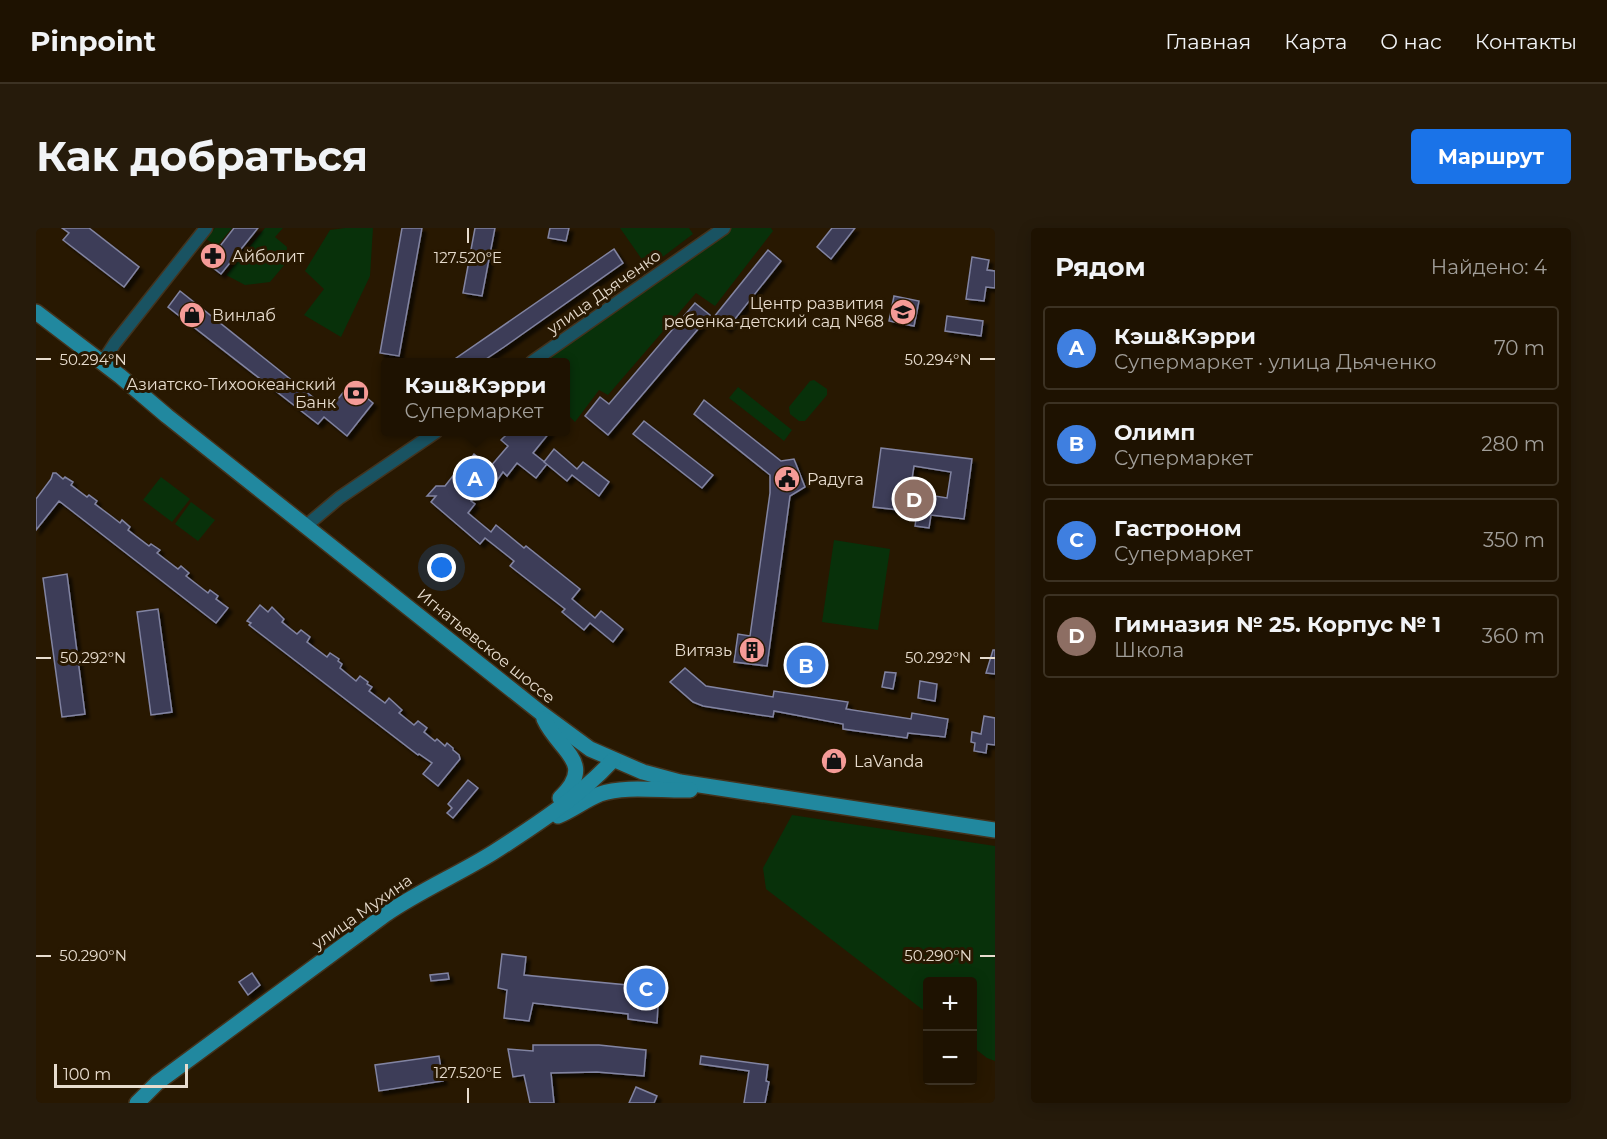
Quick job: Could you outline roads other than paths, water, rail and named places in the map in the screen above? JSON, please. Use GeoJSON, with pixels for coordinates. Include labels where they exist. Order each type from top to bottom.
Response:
{"type":"FeatureCollection","features":[{"type":"Feature","properties":{"kind":"main road","name":"Игнатьевское шоссе"},"geometry":{"type":"LineString","coordinates":[[36,312],[541,713],[590,749],[643,772],[680,782],[995,830]]}},
{"type":"Feature","properties":{"kind":"main road"},"geometry":{"type":"LineString","coordinates":[[535,824],[568,791],[577,775],[574,759],[556,740],[541,713]]}},
{"type":"Feature","properties":{"kind":"main road","name":"улица Мухина"},"geometry":{"type":"LineString","coordinates":[[137,1103],[157,1083],[386,914],[493,852],[535,824],[594,781],[613,760]]}},
{"type":"Feature","properties":{"kind":"main road"},"geometry":{"type":"LineString","coordinates":[[535,824],[570,811],[600,794],[611,791],[731,790]]}},
{"type":"Feature","properties":{"kind":"street"},"geometry":{"type":"LineString","coordinates":[[102,363],[115,343],[206,228]]}},
{"type":"Feature","properties":{"kind":"street","name":"улица Дьяченко"},"geometry":{"type":"LineString","coordinates":[[539,358],[724,228]]}},
{"type":"Feature","properties":{"kind":"street"},"geometry":{"type":"LineString","coordinates":[[307,525],[339,498],[430,436]]}},
{"type":"Feature","properties":{"kind":"place","name":"Айболит"},"geometry":{"type":"Point","coordinates":[213,256]}},
{"type":"Feature","properties":{"kind":"place","name":"Центр развития ребенка-детский сад №68"},"geometry":{"type":"Point","coordinates":[903,312]}},
{"type":"Feature","properties":{"kind":"place","name":"Винлаб"},"geometry":{"type":"Point","coordinates":[192,315]}},
{"type":"Feature","properties":{"kind":"place","name":"Азиатско-Тихоокеанский Банк"},"geometry":{"type":"Point","coordinates":[356,393]}},
{"type":"Feature","properties":{"kind":"place","name":"Кэш&Кэрри"},"geometry":{"type":"Point","coordinates":[475,478]}},
{"type":"Feature","properties":{"kind":"place","name":"Радуга"},"geometry":{"type":"Point","coordinates":[787,479]}},
{"type":"Feature","properties":{"kind":"place","name":"Гимназия № 25. Корпус № 1"},"geometry":{"type":"Point","coordinates":[914,499]}},
{"type":"Feature","properties":{"kind":"place","name":"Витязь"},"geometry":{"type":"Point","coordinates":[752,650]}},
{"type":"Feature","properties":{"kind":"place","name":"Олимп"},"geometry":{"type":"Point","coordinates":[806,665]}},
{"type":"Feature","properties":{"kind":"place","name":"LaVanda"},"geometry":{"type":"Point","coordinates":[834,761]}},
{"type":"Feature","properties":{"kind":"place","name":"Гастроном"},"geometry":{"type":"Point","coordinates":[646,988]}}]}
